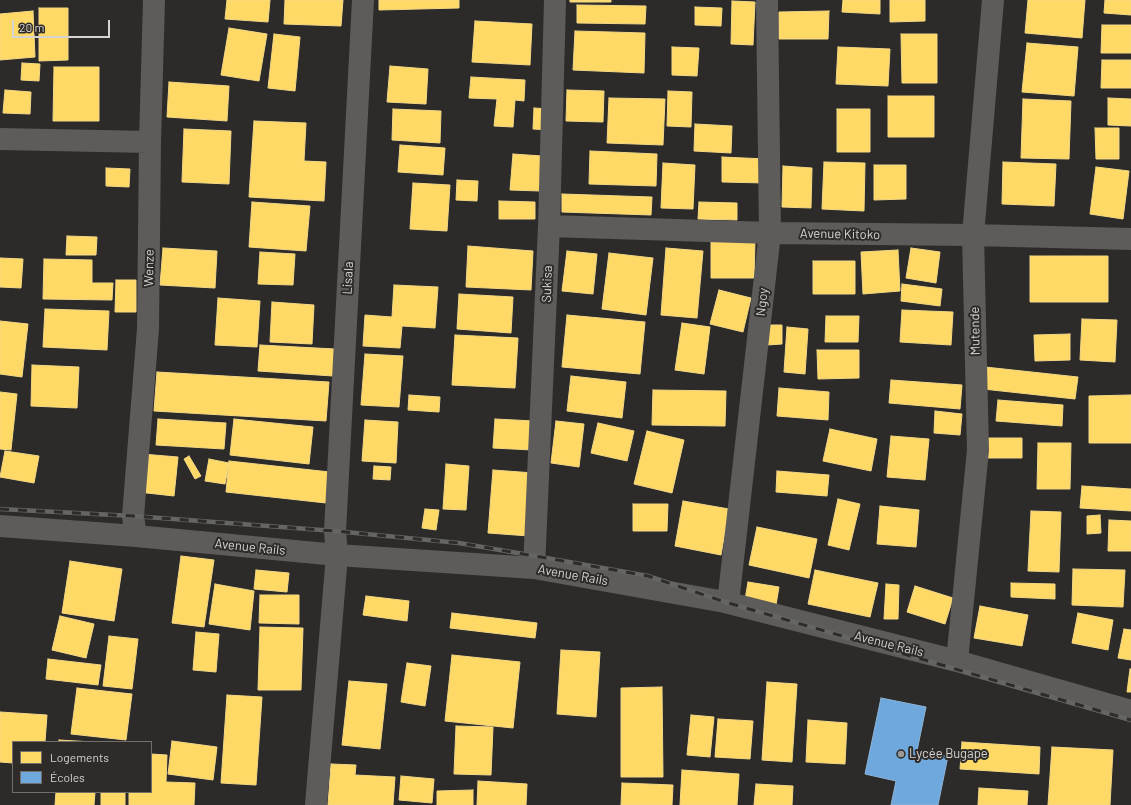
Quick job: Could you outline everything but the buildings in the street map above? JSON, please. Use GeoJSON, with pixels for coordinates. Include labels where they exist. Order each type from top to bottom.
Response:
{"type":"FeatureCollection","features":[{"type":"Feature","properties":{"kind":"street","name":"Wenze"},"geometry":{"type":"LineString","coordinates":[[136,536],[133,516],[148,329],[150,142],[154,0]]}},
{"type":"Feature","properties":{"kind":"street","name":"Lisala"},"geometry":{"type":"LineString","coordinates":[[316,805],[337,556],[335,531],[363,0]]}},
{"type":"Feature","properties":{"kind":"street","name":"Sukisa"},"geometry":{"type":"LineString","coordinates":[[534,568],[549,226],[555,0]]}},
{"type":"Feature","properties":{"kind":"street","name":"Ngoy"},"geometry":{"type":"LineString","coordinates":[[728,603],[770,233],[767,0]]}},
{"type":"Feature","properties":{"kind":"street","name":"Mutende"},"geometry":{"type":"LineString","coordinates":[[957,661],[978,450],[973,235],[993,0]]}},
{"type":"Feature","properties":{"kind":"street"},"geometry":{"type":"LineString","coordinates":[[0,139],[150,142]]}},
{"type":"Feature","properties":{"kind":"street","name":"Avenue Kitoko"},"geometry":{"type":"LineString","coordinates":[[549,226],[770,233],[973,235],[1131,239]]}},
{"type":"Feature","properties":{"kind":"street","name":"Avenue Rails"},"geometry":{"type":"LineString","coordinates":[[0,526],[136,536],[337,556],[534,568],[728,603],[957,661],[1131,711]]}},
{"type":"Feature","properties":{"kind":"railway"},"geometry":{"type":"LineString","coordinates":[[0,509],[133,516],[335,531],[459,543],[648,576],[725,602],[1131,720]]}},
{"type":"Feature","properties":{"kind":"place","name":"Lycée Bugape"},"geometry":{"type":"Point","coordinates":[901,754]}}]}
